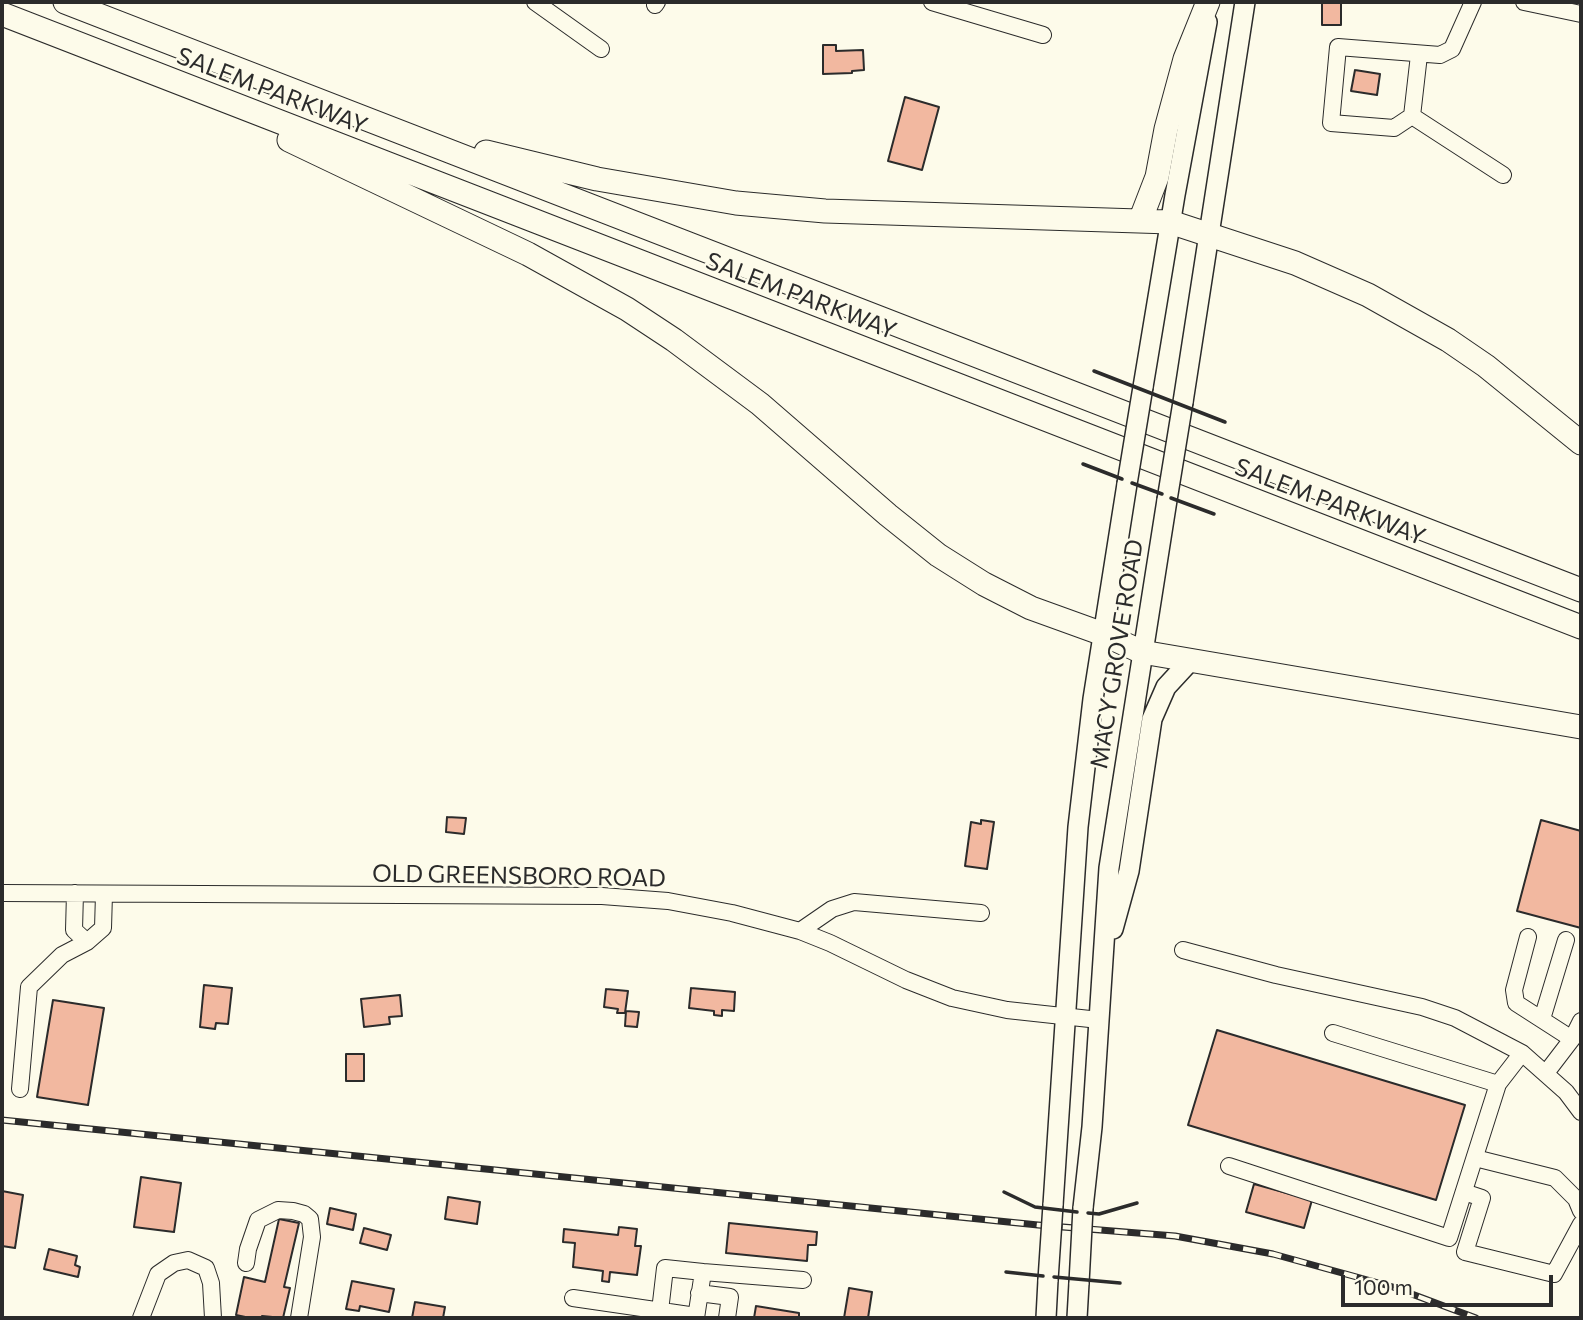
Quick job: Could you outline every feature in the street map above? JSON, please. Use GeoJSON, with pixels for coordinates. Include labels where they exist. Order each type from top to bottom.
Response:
{"type":"FeatureCollection","features":[{"type":"Feature","properties":{"kind":"highway","name":"SALEM PARKWAY"},"geometry":{"type":"LineString","coordinates":[[65,2],[1581,590]]}},
{"type":"Feature","properties":{"kind":"highway"},"geometry":{"type":"LineString","coordinates":[[1140,221],[1157,177],[1166,128],[1185,59],[1210,2]]}},
{"type":"Feature","properties":{"kind":"highway","name":"SALEM PARKWAY"},"geometry":{"type":"LineString","coordinates":[[2,14],[1581,627]]}},
{"type":"Feature","properties":{"kind":"highway"},"geometry":{"type":"LineString","coordinates":[[112,57],[528,254],[597,292],[674,340],[719,373],[770,413],[914,537],[949,563],[1031,608],[1103,634],[1142,652],[1581,727]]}},
{"type":"Feature","properties":{"kind":"highway"},"geometry":{"type":"LineString","coordinates":[[384,126],[597,180],[736,203],[825,211],[1170,222],[1210,233],[1331,278],[1409,317],[1486,366],[1581,443]]}},
{"type":"Feature","properties":{"kind":"main road","name":"MACY GROVE ROAD"},"geometry":{"type":"LineString","coordinates":[[1046,1318],[1079,814],[1103,634],[1127,484],[1210,2]]}},
{"type":"Feature","properties":{"kind":"main road","name":"MACY GROVE ROAD"},"geometry":{"type":"LineString","coordinates":[[1077,1318],[1109,868],[1245,2]]}},
{"type":"Feature","properties":{"kind":"main road"},"geometry":{"type":"LineString","coordinates":[[1102,971],[1129,871],[1152,719],[1167,687],[1190,661]]}},
{"type":"Feature","properties":{"kind":"street"},"geometry":{"type":"LineString","coordinates":[[536,2],[601,50]]}},
{"type":"Feature","properties":{"kind":"street"},"geometry":{"type":"LineString","coordinates":[[932,2],[1043,36]]}},
{"type":"Feature","properties":{"kind":"street"},"geometry":{"type":"LineString","coordinates":[[1419,55],[1412,116],[1394,128],[1331,122],[1338,47],[1440,55],[1452,49],[1473,2]]}},
{"type":"Feature","properties":{"kind":"street"},"geometry":{"type":"LineString","coordinates":[[1524,2],[1581,14]]}},
{"type":"Feature","properties":{"kind":"street"},"geometry":{"type":"LineString","coordinates":[[1412,116],[1503,175]]}},
{"type":"Feature","properties":{"kind":"street","name":"OLD GREENSBORO ROAD"},"geometry":{"type":"LineString","coordinates":[[2,893],[602,896],[699,906],[800,931],[952,998],[1007,1010],[1099,1020]]}},
{"type":"Feature","properties":{"kind":"street"},"geometry":{"type":"LineString","coordinates":[[75,893],[74,930],[87,942]]}},
{"type":"Feature","properties":{"kind":"street"},"geometry":{"type":"LineString","coordinates":[[20,1089],[29,987],[62,955],[87,942],[103,928],[104,894]]}},
{"type":"Feature","properties":{"kind":"street"},"geometry":{"type":"LineString","coordinates":[[800,931],[832,909],[854,902],[981,913]]}},
{"type":"Feature","properties":{"kind":"street"},"geometry":{"type":"LineString","coordinates":[[1528,937],[1514,996],[1516,1003],[1572,1039]]}},
{"type":"Feature","properties":{"kind":"street"},"geometry":{"type":"LineString","coordinates":[[1542,1019],[1566,940]]}},
{"type":"Feature","properties":{"kind":"street"},"geometry":{"type":"LineString","coordinates":[[1183,950],[1276,975],[1422,1007],[1455,1018],[1522,1053],[1546,1073],[1581,1112]]}},
{"type":"Feature","properties":{"kind":"street"},"geometry":{"type":"LineString","coordinates":[[1546,1073],[1572,1039],[1581,1021]]}},
{"type":"Feature","properties":{"kind":"street"},"geometry":{"type":"LineString","coordinates":[[1333,1033],[1498,1084]]}},
{"type":"Feature","properties":{"kind":"street"},"geometry":{"type":"LineString","coordinates":[[1229,1166],[1449,1238],[1498,1084],[1522,1053]]}},
{"type":"Feature","properties":{"kind":"street"},"geometry":{"type":"LineString","coordinates":[[1475,1158],[1555,1178],[1576,1199],[1581,1211]]}},
{"type":"Feature","properties":{"kind":"street"},"geometry":{"type":"LineString","coordinates":[[1464,1192],[1482,1198],[1465,1252],[1554,1274],[1581,1224]]}},
{"type":"Feature","properties":{"kind":"street"},"geometry":{"type":"LineString","coordinates":[[246,1264],[258,1220],[278,1210],[293,1210],[310,1219],[312,1237],[299,1318]]}},
{"type":"Feature","properties":{"kind":"street"},"geometry":{"type":"LineString","coordinates":[[141,1318],[158,1274],[174,1263],[188,1260],[206,1268],[211,1283],[214,1318]]}},
{"type":"Feature","properties":{"kind":"street"},"geometry":{"type":"LineString","coordinates":[[660,1311],[665,1268],[803,1280]]}},
{"type":"Feature","properties":{"kind":"street"},"geometry":{"type":"LineString","coordinates":[[573,1298],[696,1317],[703,1272]]}},
{"type":"Feature","properties":{"kind":"street"},"geometry":{"type":"LineString","coordinates":[[699,1293],[730,1297],[727,1318]]}},
{"type":"Feature","properties":{"kind":"building"},"geometry":{"type":"Polygon","coordinates":[[[1322,2],[1341,2],[1341,25],[1322,25],[1322,2]]]}},
{"type":"Feature","properties":{"kind":"building"},"geometry":{"type":"Polygon","coordinates":[[[823,45],[836,45],[836,51],[863,50],[864,70],[823,74],[823,45]]]}},
{"type":"Feature","properties":{"kind":"building"},"geometry":{"type":"Polygon","coordinates":[[[1355,70],[1380,74],[1377,95],[1351,91],[1355,70]]]}},
{"type":"Feature","properties":{"kind":"building"},"geometry":{"type":"Polygon","coordinates":[[[905,97],[939,107],[922,170],[888,161],[905,97]]]}},
{"type":"Feature","properties":{"kind":"building"},"geometry":{"type":"Polygon","coordinates":[[[447,817],[466,818],[464,834],[446,832],[447,817]]]}},
{"type":"Feature","properties":{"kind":"building"},"geometry":{"type":"Polygon","coordinates":[[[981,820],[994,822],[987,869],[965,866],[971,822],[981,824],[981,820]]]}},
{"type":"Feature","properties":{"kind":"building"},"geometry":{"type":"Polygon","coordinates":[[[1541,820],[1581,831],[1581,928],[1517,911],[1541,820]]]}},
{"type":"Feature","properties":{"kind":"building"},"geometry":{"type":"Polygon","coordinates":[[[204,985],[232,988],[228,1024],[216,1023],[215,1029],[200,1027],[204,985]]]}},
{"type":"Feature","properties":{"kind":"building"},"geometry":{"type":"Polygon","coordinates":[[[691,988],[735,992],[734,1011],[722,1010],[722,1016],[714,1015],[714,1011],[689,1008],[691,988]]]}},
{"type":"Feature","properties":{"kind":"building"},"geometry":{"type":"Polygon","coordinates":[[[606,989],[628,991],[625,1013],[617,1013],[618,1009],[604,1007],[606,989]]]}},
{"type":"Feature","properties":{"kind":"building"},"geometry":{"type":"Polygon","coordinates":[[[400,995],[402,1016],[389,1017],[390,1024],[364,1027],[361,999],[400,995]]]}},
{"type":"Feature","properties":{"kind":"building"},"geometry":{"type":"Polygon","coordinates":[[[53,1000],[104,1008],[88,1105],[37,1097],[53,1000]]]}},
{"type":"Feature","properties":{"kind":"building"},"geometry":{"type":"Polygon","coordinates":[[[626,1011],[639,1012],[637,1027],[625,1026],[626,1011]]]}},
{"type":"Feature","properties":{"kind":"building"},"geometry":{"type":"Polygon","coordinates":[[[1217,1030],[1465,1105],[1436,1200],[1188,1125],[1217,1030]]]}},
{"type":"Feature","properties":{"kind":"building"},"geometry":{"type":"Polygon","coordinates":[[[346,1054],[364,1054],[364,1081],[346,1081],[346,1054]]]}},
{"type":"Feature","properties":{"kind":"building"},"geometry":{"type":"Polygon","coordinates":[[[141,1177],[181,1183],[174,1232],[134,1227],[141,1177]]]}},
{"type":"Feature","properties":{"kind":"building"},"geometry":{"type":"Polygon","coordinates":[[[1254,1184],[1312,1200],[1304,1228],[1246,1212],[1254,1184]]]}},
{"type":"Feature","properties":{"kind":"building"},"geometry":{"type":"Polygon","coordinates":[[[2,1191],[23,1195],[15,1248],[2,1246],[2,1191]]]}},
{"type":"Feature","properties":{"kind":"building"},"geometry":{"type":"Polygon","coordinates":[[[448,1197],[480,1202],[477,1224],[445,1219],[448,1197]]]}},
{"type":"Feature","properties":{"kind":"building"},"geometry":{"type":"Polygon","coordinates":[[[330,1208],[356,1214],[353,1230],[327,1224],[330,1208]]]}},
{"type":"Feature","properties":{"kind":"building"},"geometry":{"type":"Polygon","coordinates":[[[279,1219],[299,1223],[284,1287],[290,1288],[283,1318],[250,1318],[236,1315],[244,1277],[265,1282],[279,1219]]]}},
{"type":"Feature","properties":{"kind":"building"},"geometry":{"type":"Polygon","coordinates":[[[729,1223],[817,1232],[816,1245],[808,1245],[807,1261],[726,1253],[729,1223]]]}},
{"type":"Feature","properties":{"kind":"building"},"geometry":{"type":"Polygon","coordinates":[[[619,1227],[637,1229],[635,1246],[641,1246],[637,1275],[610,1272],[609,1282],[602,1281],[603,1271],[573,1267],[575,1243],[563,1242],[564,1229],[618,1235],[619,1227]]]}},
{"type":"Feature","properties":{"kind":"building"},"geometry":{"type":"Polygon","coordinates":[[[364,1228],[391,1235],[387,1250],[360,1243],[364,1228]]]}},
{"type":"Feature","properties":{"kind":"building"},"geometry":{"type":"Polygon","coordinates":[[[49,1249],[77,1256],[75,1265],[80,1267],[78,1277],[44,1269],[49,1249]]]}},
{"type":"Feature","properties":{"kind":"building"},"geometry":{"type":"Polygon","coordinates":[[[352,1281],[394,1289],[389,1312],[360,1306],[359,1311],[346,1309],[352,1281]]]}},
{"type":"Feature","properties":{"kind":"building"},"geometry":{"type":"Polygon","coordinates":[[[849,1288],[872,1292],[868,1318],[844,1318],[849,1288]]]}},
{"type":"Feature","properties":{"kind":"building"},"geometry":{"type":"Polygon","coordinates":[[[415,1302],[445,1307],[443,1318],[412,1318],[415,1302]]]}},
{"type":"Feature","properties":{"kind":"building"},"geometry":{"type":"Polygon","coordinates":[[[756,1306],[799,1313],[799,1318],[754,1318],[756,1306]]]}},
{"type":"Feature","properties":{"kind":"railway"},"geometry":{"type":"LineString","coordinates":[[2,1120],[1038,1225],[1175,1236],[1273,1254],[1393,1287],[1476,1318]]}},
{"type":"Feature","properties":{"kind":"wall"},"geometry":{"type":"LineString","coordinates":[[1094,371],[1225,422]]}},
{"type":"Feature","properties":{"kind":"wall"},"geometry":{"type":"LineString","coordinates":[[1083,464],[1122,479]]}},
{"type":"Feature","properties":{"kind":"wall"},"geometry":{"type":"LineString","coordinates":[[1132,483],[1162,494]]}},
{"type":"Feature","properties":{"kind":"wall"},"geometry":{"type":"LineString","coordinates":[[1171,498],[1214,514]]}},
{"type":"Feature","properties":{"kind":"wall"},"geometry":{"type":"LineString","coordinates":[[1004,1192],[1035,1207],[1077,1212]]}},
{"type":"Feature","properties":{"kind":"wall"},"geometry":{"type":"LineString","coordinates":[[1088,1213],[1099,1214],[1137,1203]]}},
{"type":"Feature","properties":{"kind":"wall"},"geometry":{"type":"LineString","coordinates":[[1006,1272],[1043,1276]]}},
{"type":"Feature","properties":{"kind":"wall"},"geometry":{"type":"LineString","coordinates":[[1054,1277],[1120,1283]]}}]}
